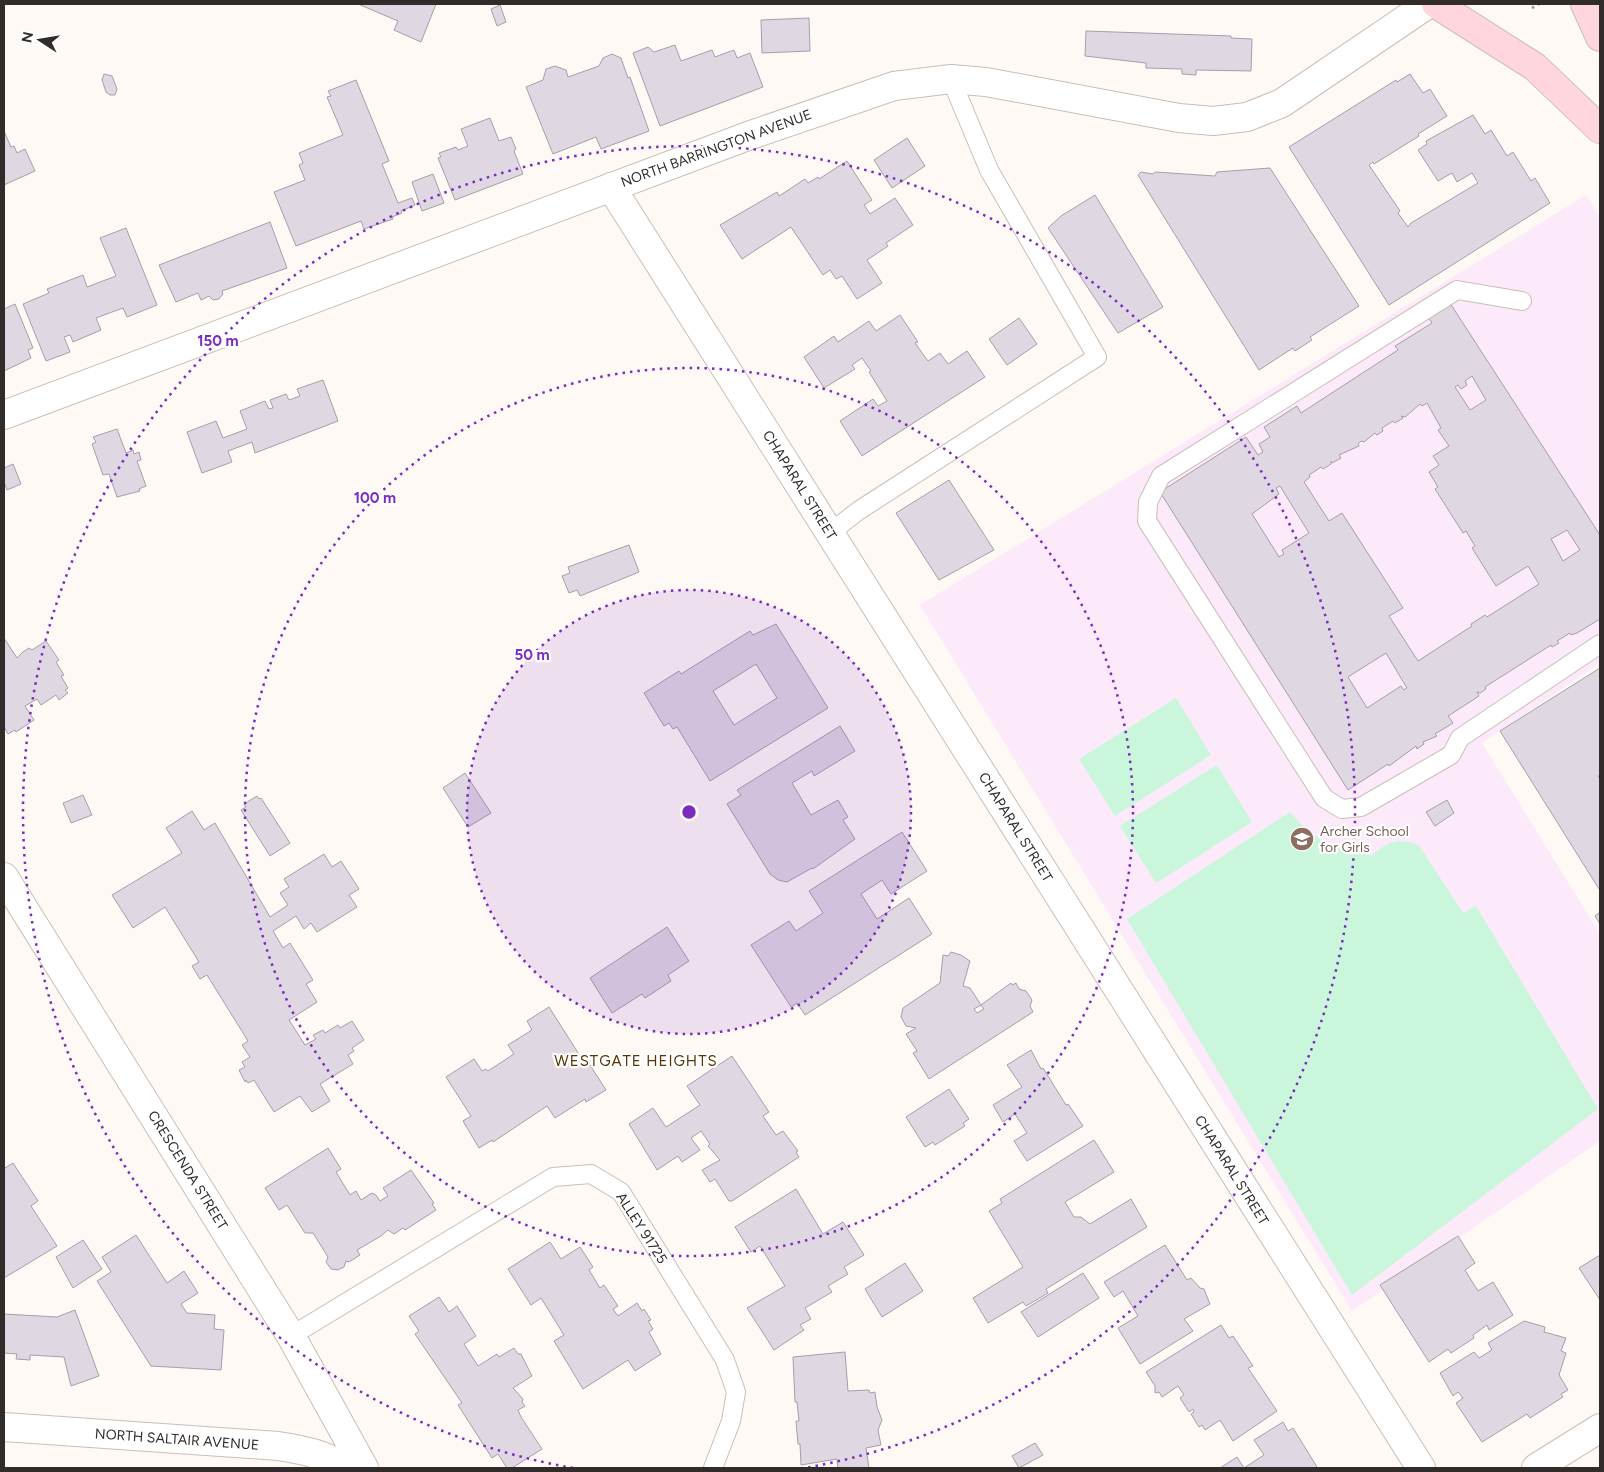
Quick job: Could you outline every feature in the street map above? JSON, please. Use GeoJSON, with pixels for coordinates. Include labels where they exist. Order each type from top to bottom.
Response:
{"type":"FeatureCollection","features":[{"type":"Feature","properties":{"kind":"main road"},"geometry":{"type":"LineString","coordinates":[[1436,4],[1535,68],[1600,129]]}},
{"type":"Feature","properties":{"kind":"main road"},"geometry":{"type":"LineString","coordinates":[[1585,4],[1600,38]]}},
{"type":"Feature","properties":{"kind":"street","name":"NORTH BARRINGTON AVENUE"},"geometry":{"type":"LineString","coordinates":[[4,415],[611,187],[847,101],[894,86],[952,79],[986,82],[1179,118],[1213,121],[1247,117],[1282,103],[1428,4]]}},
{"type":"Feature","properties":{"kind":"street","name":"CHAPARAL STREET"},"geometry":{"type":"LineString","coordinates":[[611,187],[1421,1468]]}},
{"type":"Feature","properties":{"kind":"street","name":"CRESCENDA STREET"},"geometry":{"type":"LineString","coordinates":[[4,877],[291,1336],[364,1468]]}},
{"type":"Feature","properties":{"kind":"street","name":"NORTH SALTAIR AVENUE"},"geometry":{"type":"LineString","coordinates":[[4,1428],[303,1459],[329,1457],[346,1468]]}},
{"type":"Feature","properties":{"kind":"street"},"geometry":{"type":"LineString","coordinates":[[1536,1468],[1600,1428]]}},
{"type":"Feature","properties":{"kind":"lane"},"geometry":{"type":"LineString","coordinates":[[830,533],[858,511],[1097,357],[988,170],[952,79]]}},
{"type":"Feature","properties":{"kind":"lane"},"geometry":{"type":"LineString","coordinates":[[1522,301],[1457,290],[1161,476],[1148,502],[1147,521],[1324,798],[1342,809],[1361,807],[1451,755],[1460,738],[1600,644]]}},
{"type":"Feature","properties":{"kind":"lane","name":"ALLEY 91725"},"geometry":{"type":"LineString","coordinates":[[291,1336],[553,1177],[591,1174],[621,1192],[725,1360],[736,1392],[731,1421],[713,1468]]}},
{"type":"Feature","properties":{"kind":"path"},"geometry":{"type":"LineString","coordinates":[[1532,8],[1539,4]]}},
{"type":"Feature","properties":{"kind":"shaded area","name":"Archer School for Girls"},"geometry":{"type":"Polygon","coordinates":[[[1586,195],[1600,218],[1600,663],[1482,743],[1600,934],[1600,1141],[1352,1311],[920,605],[1586,195]]]}},
{"type":"Feature","properties":{"kind":"green space"},"geometry":{"type":"Polygon","coordinates":[[[1176,698],[1211,755],[1115,816],[1079,759],[1176,698]]]}},
{"type":"Feature","properties":{"kind":"green space"},"geometry":{"type":"Polygon","coordinates":[[[1217,765],[1252,822],[1156,883],[1120,826],[1217,765]]]}},
{"type":"Feature","properties":{"kind":"green space"},"geometry":{"type":"Polygon","coordinates":[[[1290,812],[1310,834],[1333,845],[1371,856],[1394,842],[1407,842],[1420,847],[1463,913],[1476,906],[1598,1109],[1352,1295],[1127,919],[1290,812]]]}},
{"type":"Feature","properties":{"kind":"building"},"geometry":{"type":"Polygon","coordinates":[[[358,4],[436,4],[421,42],[394,30],[398,21],[358,4]]]}},
{"type":"Feature","properties":{"kind":"building"},"geometry":{"type":"Polygon","coordinates":[[[500,5],[506,22],[497,26],[491,9],[500,5]]]}},
{"type":"Feature","properties":{"kind":"building"},"geometry":{"type":"Polygon","coordinates":[[[809,18],[810,51],[762,53],[761,20],[809,18]]]}},
{"type":"Feature","properties":{"kind":"building"},"geometry":{"type":"Polygon","coordinates":[[[1086,31],[1231,36],[1231,38],[1252,39],[1251,71],[1196,70],[1196,75],[1182,74],[1182,69],[1146,68],[1146,63],[1085,56],[1086,31]]]}},
{"type":"Feature","properties":{"kind":"building"},"geometry":{"type":"Polygon","coordinates":[[[675,45],[681,61],[712,50],[715,57],[734,50],[737,58],[750,53],[763,87],[660,126],[633,53],[648,47],[654,52],[675,45]]]}},
{"type":"Feature","properties":{"kind":"building"},"geometry":{"type":"Polygon","coordinates":[[[612,54],[621,58],[628,78],[630,77],[649,131],[601,149],[596,137],[553,154],[526,87],[543,80],[546,69],[555,66],[566,70],[568,77],[599,66],[603,58],[612,54]]]}},
{"type":"Feature","properties":{"kind":"building"},"geometry":{"type":"Polygon","coordinates":[[[104,74],[112,76],[117,89],[115,95],[110,95],[106,92],[102,80],[104,74]]]}},
{"type":"Feature","properties":{"kind":"building"},"geometry":{"type":"Polygon","coordinates":[[[1410,74],[1423,93],[1430,89],[1447,116],[1418,134],[1419,136],[1374,164],[1373,162],[1369,165],[1400,211],[1398,213],[1408,227],[1411,223],[1478,183],[1472,173],[1457,182],[1452,173],[1438,181],[1418,150],[1427,144],[1426,141],[1473,115],[1485,134],[1491,130],[1507,156],[1513,152],[1531,181],[1535,178],[1550,203],[1389,305],[1289,147],[1396,80],[1397,82],[1410,74]]]}},
{"type":"Feature","properties":{"kind":"building"},"geometry":{"type":"Polygon","coordinates":[[[356,80],[389,161],[382,164],[398,203],[412,198],[415,205],[401,211],[402,213],[392,217],[393,219],[364,229],[361,221],[296,246],[274,192],[305,180],[299,165],[303,163],[299,153],[343,135],[327,97],[331,96],[328,91],[356,80]]]}},
{"type":"Feature","properties":{"kind":"building"},"geometry":{"type":"Polygon","coordinates":[[[490,118],[499,141],[511,137],[523,174],[455,200],[438,158],[441,157],[439,153],[456,147],[458,150],[468,146],[461,129],[490,118]]]}},
{"type":"Feature","properties":{"kind":"building"},"geometry":{"type":"Polygon","coordinates":[[[4,131],[11,147],[14,146],[17,153],[25,149],[35,171],[4,185],[4,131]]]}},
{"type":"Feature","properties":{"kind":"building"},"geometry":{"type":"Polygon","coordinates":[[[907,138],[925,166],[892,188],[874,160],[907,138]]]}},
{"type":"Feature","properties":{"kind":"building"},"geometry":{"type":"Polygon","coordinates":[[[847,161],[872,200],[864,205],[870,214],[895,198],[913,225],[886,243],[888,246],[867,260],[882,283],[857,299],[842,276],[836,279],[830,270],[823,275],[791,227],[742,259],[720,225],[777,192],[779,196],[805,179],[808,183],[818,177],[819,179],[847,161]]]}},
{"type":"Feature","properties":{"kind":"building"},"geometry":{"type":"Polygon","coordinates":[[[1270,168],[1359,306],[1310,337],[1312,340],[1295,351],[1293,348],[1259,370],[1138,175],[1141,172],[1153,174],[1155,172],[1215,176],[1217,172],[1270,168]]]}},
{"type":"Feature","properties":{"kind":"building"},"geometry":{"type":"Polygon","coordinates":[[[433,174],[444,203],[422,211],[412,182],[433,174]]]}},
{"type":"Feature","properties":{"kind":"building"},"geometry":{"type":"Polygon","coordinates":[[[1095,195],[1163,307],[1118,333],[1048,228],[1061,216],[1095,195]]]}},
{"type":"Feature","properties":{"kind":"building"},"geometry":{"type":"Polygon","coordinates":[[[270,222],[287,268],[222,291],[223,294],[219,299],[213,300],[209,296],[201,300],[198,293],[176,302],[159,265],[270,222]]]}},
{"type":"Feature","properties":{"kind":"building"},"geometry":{"type":"Polygon","coordinates":[[[126,228],[157,305],[127,317],[123,308],[96,318],[101,330],[73,342],[70,335],[64,337],[70,352],[46,361],[23,304],[49,293],[47,289],[83,275],[87,287],[116,276],[100,238],[126,228]]]}},
{"type":"Feature","properties":{"kind":"building"},"geometry":{"type":"Polygon","coordinates":[[[1448,300],[1600,535],[1600,619],[1577,633],[1571,635],[1570,633],[1557,641],[1559,643],[1552,647],[1551,645],[1485,687],[1486,689],[1480,693],[1477,692],[1479,696],[1448,716],[1453,723],[1435,734],[1437,736],[1423,742],[1424,744],[1417,749],[1416,746],[1389,766],[1388,764],[1348,790],[1160,492],[1246,437],[1258,455],[1263,452],[1259,444],[1270,437],[1264,427],[1297,406],[1301,413],[1398,350],[1395,346],[1432,323],[1426,314],[1448,300]],[[1472,376],[1465,381],[1467,385],[1461,389],[1458,385],[1455,387],[1470,410],[1486,400],[1472,376]],[[1427,403],[1422,406],[1420,404],[1405,417],[1401,416],[1403,418],[1395,423],[1393,421],[1382,428],[1383,431],[1377,435],[1375,433],[1364,442],[1361,441],[1358,444],[1359,446],[1339,455],[1341,458],[1332,463],[1331,461],[1331,464],[1323,469],[1321,467],[1309,475],[1310,477],[1304,482],[1329,521],[1342,513],[1403,608],[1389,616],[1418,661],[1472,626],[1471,624],[1485,615],[1487,617],[1539,584],[1528,566],[1496,586],[1472,548],[1475,546],[1466,531],[1463,533],[1435,489],[1438,487],[1429,472],[1439,465],[1433,456],[1449,446],[1438,430],[1441,428],[1427,403]],[[1280,486],[1276,488],[1279,494],[1252,514],[1279,557],[1284,554],[1282,550],[1309,533],[1280,486]],[[1567,530],[1551,539],[1563,561],[1580,550],[1567,530]],[[1386,653],[1348,677],[1367,708],[1401,686],[1404,690],[1407,688],[1386,653]]]}},
{"type":"Feature","properties":{"kind":"building"},"geometry":{"type":"Polygon","coordinates":[[[15,304],[33,348],[28,350],[31,358],[4,371],[4,309],[15,304]]]}},
{"type":"Feature","properties":{"kind":"building"},"geometry":{"type":"Polygon","coordinates":[[[900,315],[918,342],[915,343],[928,361],[940,353],[948,364],[967,351],[985,377],[862,456],[840,421],[873,399],[878,406],[887,401],[869,372],[871,371],[862,358],[852,365],[855,369],[824,388],[804,357],[834,336],[838,342],[869,321],[876,331],[900,315]]]}},
{"type":"Feature","properties":{"kind":"building"},"geometry":{"type":"Polygon","coordinates":[[[1019,318],[1037,344],[1007,365],[989,339],[1019,318]]]}},
{"type":"Feature","properties":{"kind":"building"},"geometry":{"type":"Polygon","coordinates":[[[323,380],[338,421],[255,453],[252,442],[228,451],[232,462],[202,473],[187,432],[216,421],[223,438],[247,429],[240,411],[265,401],[269,409],[273,408],[270,400],[286,394],[289,400],[300,396],[297,389],[323,380]]]}},
{"type":"Feature","properties":{"kind":"building"},"geometry":{"type":"Polygon","coordinates":[[[117,429],[126,453],[133,450],[134,454],[139,452],[141,460],[137,461],[146,486],[139,489],[140,491],[117,497],[109,474],[103,475],[92,444],[96,442],[93,437],[117,429]]]}},
{"type":"Feature","properties":{"kind":"building"},"geometry":{"type":"Polygon","coordinates":[[[13,464],[21,484],[7,490],[4,482],[4,468],[13,464]]]}},
{"type":"Feature","properties":{"kind":"building"},"geometry":{"type":"Polygon","coordinates":[[[949,480],[994,550],[939,580],[896,513],[949,480]]]}},
{"type":"Feature","properties":{"kind":"building"},"geometry":{"type":"Polygon","coordinates":[[[629,545],[639,572],[580,596],[577,590],[569,593],[562,576],[570,573],[568,567],[629,545]]]}},
{"type":"Feature","properties":{"kind":"building"},"geometry":{"type":"Polygon","coordinates":[[[776,624],[828,708],[710,781],[677,727],[673,729],[669,723],[664,726],[644,693],[679,671],[681,674],[750,631],[753,635],[776,624]],[[756,664],[713,691],[734,725],[777,698],[756,664]]]}},
{"type":"Feature","properties":{"kind":"building"},"geometry":{"type":"Polygon","coordinates":[[[4,638],[17,658],[29,648],[32,650],[46,641],[59,660],[56,662],[64,675],[61,676],[68,688],[65,690],[68,693],[59,700],[56,695],[41,705],[37,699],[25,706],[34,720],[16,732],[15,730],[8,734],[4,727],[4,638]]]}},
{"type":"Feature","properties":{"kind":"building"},"geometry":{"type":"Polygon","coordinates":[[[1600,668],[1600,775],[1598,776],[1600,779],[1599,889],[1500,731],[1600,668]]]}},
{"type":"Feature","properties":{"kind":"building"},"geometry":{"type":"Polygon","coordinates":[[[840,726],[855,751],[814,776],[812,771],[792,783],[811,815],[838,800],[848,817],[843,820],[855,839],[813,869],[787,882],[778,880],[770,874],[727,804],[741,795],[737,790],[840,726]]]}},
{"type":"Feature","properties":{"kind":"building"},"geometry":{"type":"Polygon","coordinates":[[[465,773],[491,813],[468,827],[443,788],[465,773]]]}},
{"type":"Feature","properties":{"kind":"building"},"geometry":{"type":"Polygon","coordinates":[[[83,795],[92,815],[71,823],[63,803],[83,795]]]}},
{"type":"Feature","properties":{"kind":"building"},"geometry":{"type":"Polygon","coordinates":[[[257,796],[259,799],[261,798],[290,843],[270,856],[241,810],[246,807],[244,804],[257,796]]]}},
{"type":"Feature","properties":{"kind":"building"},"geometry":{"type":"Polygon","coordinates":[[[1447,800],[1454,813],[1435,826],[1426,812],[1447,800]]]}},
{"type":"Feature","properties":{"kind":"building"},"geometry":{"type":"Polygon","coordinates":[[[192,811],[204,830],[215,823],[270,917],[288,905],[280,893],[289,887],[284,879],[324,854],[332,867],[341,861],[359,889],[349,895],[357,907],[317,932],[311,923],[304,929],[296,916],[273,931],[283,948],[290,943],[313,980],[306,984],[317,1002],[289,1020],[305,1045],[316,1039],[313,1035],[323,1030],[325,1033],[338,1025],[340,1028],[352,1021],[364,1040],[352,1048],[354,1051],[348,1055],[353,1064],[320,1084],[330,1101],[312,1112],[300,1096],[274,1112],[254,1080],[248,1083],[246,1080],[245,1082],[239,1070],[245,1067],[242,1062],[250,1057],[242,1045],[248,1041],[207,975],[200,979],[192,966],[199,962],[165,907],[133,928],[112,895],[182,853],[166,828],[192,811]]]}},
{"type":"Feature","properties":{"kind":"building"},"geometry":{"type":"Polygon","coordinates":[[[902,832],[927,871],[891,894],[882,880],[861,894],[877,919],[909,898],[932,934],[805,1015],[797,1003],[791,1007],[751,945],[789,921],[796,931],[823,913],[809,891],[902,832]]]}},
{"type":"Feature","properties":{"kind":"building"},"geometry":{"type":"Polygon","coordinates":[[[1600,912],[1600,924],[1595,916],[1600,912]]]}},
{"type":"Feature","properties":{"kind":"building"},"geometry":{"type":"Polygon","coordinates":[[[667,927],[689,961],[668,975],[671,981],[645,998],[642,994],[612,1013],[590,978],[667,927]]]}},
{"type":"Feature","properties":{"kind":"building"},"geometry":{"type":"Polygon","coordinates":[[[951,952],[961,955],[970,961],[963,986],[970,988],[981,1005],[1011,983],[1012,985],[1016,983],[1019,989],[1026,991],[1032,1000],[1030,1006],[1033,1012],[929,1079],[913,1053],[917,1051],[906,1034],[916,1028],[906,1026],[901,1017],[903,1008],[940,983],[943,955],[948,956],[951,952]],[[981,1005],[974,1009],[977,1013],[984,1009],[981,1005]]]}},
{"type":"Feature","properties":{"kind":"building"},"geometry":{"type":"Polygon","coordinates":[[[549,1007],[587,1067],[590,1065],[606,1090],[586,1102],[585,1099],[555,1118],[547,1106],[493,1142],[492,1140],[479,1148],[463,1121],[471,1116],[446,1077],[474,1059],[482,1071],[486,1069],[488,1071],[514,1054],[508,1045],[532,1030],[527,1021],[549,1007]]]}},
{"type":"Feature","properties":{"kind":"building"},"geometry":{"type":"Polygon","coordinates":[[[1031,1050],[1041,1069],[1043,1068],[1066,1105],[1068,1104],[1083,1126],[1027,1161],[1014,1141],[1027,1133],[1015,1114],[1003,1122],[993,1105],[1022,1087],[1007,1065],[1031,1050]]]}},
{"type":"Feature","properties":{"kind":"building"},"geometry":{"type":"Polygon","coordinates":[[[732,1056],[769,1112],[763,1116],[776,1135],[783,1131],[798,1151],[796,1152],[799,1157],[732,1201],[729,1201],[715,1179],[710,1182],[702,1170],[720,1160],[708,1146],[710,1144],[701,1131],[691,1138],[700,1150],[682,1162],[678,1156],[657,1170],[629,1124],[653,1108],[666,1127],[700,1105],[687,1086],[732,1056]]]}},
{"type":"Feature","properties":{"kind":"building"},"geometry":{"type":"Polygon","coordinates":[[[949,1089],[969,1119],[963,1123],[965,1126],[935,1145],[933,1142],[925,1147],[906,1117],[949,1089]]]}},
{"type":"Feature","properties":{"kind":"building"},"geometry":{"type":"Polygon","coordinates":[[[1094,1140],[1114,1172],[1065,1202],[1074,1217],[1081,1217],[1090,1224],[1131,1199],[1147,1227],[1046,1289],[1048,1293],[1026,1306],[1023,1302],[988,1323],[973,1298],[1023,1267],[989,1211],[1002,1203],[1000,1199],[1094,1140]]]}},
{"type":"Feature","properties":{"kind":"building"},"geometry":{"type":"Polygon","coordinates":[[[328,1148],[341,1169],[336,1172],[350,1195],[356,1191],[361,1200],[372,1193],[380,1201],[388,1196],[383,1188],[411,1170],[434,1203],[432,1204],[436,1210],[405,1230],[403,1228],[394,1234],[388,1230],[357,1250],[360,1255],[349,1262],[346,1261],[344,1267],[338,1270],[331,1269],[326,1262],[328,1257],[313,1233],[305,1233],[287,1205],[279,1210],[265,1188],[328,1148]]]}},
{"type":"Feature","properties":{"kind":"building"},"geometry":{"type":"Polygon","coordinates":[[[13,1163],[38,1201],[31,1206],[57,1246],[4,1278],[4,1166],[5,1168],[13,1163]]]}},
{"type":"Feature","properties":{"kind":"building"},"geometry":{"type":"Polygon","coordinates":[[[796,1189],[823,1234],[843,1222],[864,1255],[844,1267],[848,1274],[828,1286],[832,1292],[805,1308],[811,1319],[800,1325],[804,1330],[774,1350],[747,1308],[785,1286],[760,1246],[751,1252],[735,1227],[796,1189]]]}},
{"type":"Feature","properties":{"kind":"building"},"geometry":{"type":"Polygon","coordinates":[[[136,1235],[167,1283],[184,1271],[198,1293],[181,1304],[187,1313],[215,1315],[214,1329],[224,1330],[221,1370],[151,1366],[97,1281],[111,1272],[102,1257],[136,1235]]]}},
{"type":"Feature","properties":{"kind":"building"},"geometry":{"type":"Polygon","coordinates":[[[1458,1236],[1475,1263],[1465,1270],[1478,1291],[1493,1282],[1513,1315],[1489,1330],[1487,1325],[1473,1335],[1474,1338],[1451,1353],[1448,1349],[1429,1362],[1380,1285],[1458,1236]]]}},
{"type":"Feature","properties":{"kind":"building"},"geometry":{"type":"Polygon","coordinates":[[[83,1240],[102,1269],[73,1288],[56,1257],[83,1240]]]}},
{"type":"Feature","properties":{"kind":"building"},"geometry":{"type":"Polygon","coordinates":[[[550,1242],[561,1259],[580,1247],[593,1267],[589,1270],[600,1288],[604,1285],[618,1306],[613,1309],[618,1316],[637,1303],[642,1311],[644,1309],[651,1320],[648,1321],[653,1329],[649,1332],[661,1354],[635,1371],[628,1360],[583,1389],[554,1341],[564,1335],[541,1298],[531,1305],[508,1269],[550,1242]]]}},
{"type":"Feature","properties":{"kind":"building"},"geometry":{"type":"Polygon","coordinates":[[[1165,1245],[1187,1280],[1191,1278],[1200,1288],[1204,1289],[1210,1304],[1184,1319],[1193,1331],[1140,1364],[1118,1328],[1138,1316],[1123,1291],[1114,1297],[1104,1282],[1165,1245]]]}},
{"type":"Feature","properties":{"kind":"building"},"geometry":{"type":"Polygon","coordinates":[[[1600,1255],[1600,1300],[1579,1268],[1600,1255]]]}},
{"type":"Feature","properties":{"kind":"building"},"geometry":{"type":"Polygon","coordinates":[[[905,1263],[923,1291],[882,1317],[865,1289],[905,1263]]]}},
{"type":"Feature","properties":{"kind":"building"},"geometry":{"type":"Polygon","coordinates":[[[1083,1273],[1099,1298],[1038,1337],[1021,1312],[1083,1273]]]}},
{"type":"Feature","properties":{"kind":"building"},"geometry":{"type":"Polygon","coordinates":[[[439,1297],[449,1312],[457,1306],[476,1336],[464,1344],[478,1366],[497,1354],[499,1357],[514,1348],[518,1354],[521,1354],[532,1376],[513,1388],[523,1399],[522,1402],[525,1406],[518,1410],[521,1417],[542,1449],[512,1468],[507,1468],[498,1454],[492,1458],[458,1405],[462,1403],[415,1334],[419,1331],[409,1316],[439,1297]]]}},
{"type":"Feature","properties":{"kind":"building"},"geometry":{"type":"Polygon","coordinates":[[[75,1310],[99,1376],[71,1386],[64,1357],[30,1355],[30,1360],[16,1359],[17,1354],[4,1353],[4,1314],[57,1317],[75,1310]]]}},
{"type":"Feature","properties":{"kind":"building"},"geometry":{"type":"Polygon","coordinates":[[[1524,1321],[1545,1327],[1544,1332],[1566,1338],[1561,1351],[1566,1353],[1559,1375],[1568,1390],[1561,1394],[1563,1397],[1530,1418],[1527,1414],[1482,1442],[1456,1403],[1463,1398],[1458,1392],[1453,1396],[1440,1373],[1474,1352],[1479,1358],[1492,1350],[1488,1343],[1524,1321]]]}},
{"type":"Feature","properties":{"kind":"building"},"geometry":{"type":"Polygon","coordinates":[[[1221,1325],[1229,1338],[1233,1336],[1253,1366],[1248,1368],[1277,1411],[1233,1441],[1220,1420],[1205,1430],[1202,1425],[1199,1427],[1191,1414],[1194,1412],[1193,1409],[1189,1412],[1180,1398],[1184,1395],[1178,1386],[1162,1397],[1159,1392],[1155,1393],[1155,1386],[1146,1372],[1221,1325]]]}},
{"type":"Feature","properties":{"kind":"building"},"geometry":{"type":"Polygon","coordinates":[[[845,1352],[848,1391],[869,1390],[870,1393],[875,1392],[877,1407],[882,1420],[878,1430],[881,1445],[866,1448],[869,1468],[838,1468],[837,1459],[801,1465],[796,1421],[799,1421],[797,1402],[795,1402],[793,1357],[845,1352]]]}},
{"type":"Feature","properties":{"kind":"building"},"geometry":{"type":"Polygon","coordinates":[[[1283,1422],[1288,1431],[1293,1428],[1317,1467],[1315,1468],[1244,1468],[1264,1455],[1254,1440],[1283,1422]]]}},
{"type":"Feature","properties":{"kind":"building"},"geometry":{"type":"Polygon","coordinates":[[[1035,1443],[1043,1455],[1019,1468],[1012,1456],[1035,1443]]]}},
{"type":"Feature","properties":{"kind":"building"},"geometry":{"type":"Polygon","coordinates":[[[1237,1457],[1244,1468],[1220,1468],[1237,1457]]]}},
{"type":"Feature","properties":{"kind":"place","name":"Archer School for Girls"},"geometry":{"type":"Point","coordinates":[1302,839]}},
{"type":"Feature","properties":{"kind":"district","name":"WESTGATE HEIGHTS"},"geometry":{"type":"Point","coordinates":[636,1061]}}]}
